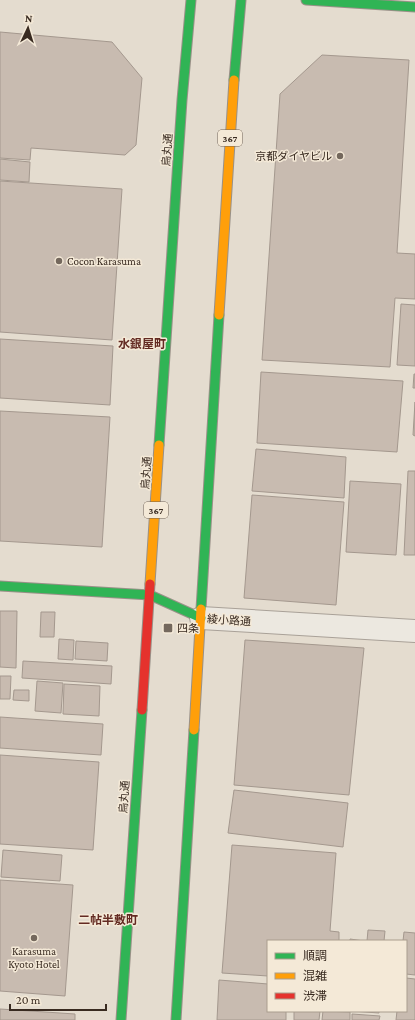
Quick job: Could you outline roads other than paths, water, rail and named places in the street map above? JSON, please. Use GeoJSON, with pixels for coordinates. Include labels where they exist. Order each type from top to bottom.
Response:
{"type":"FeatureCollection","features":[{"type":"Feature","properties":{"kind":"main road","name":"烏丸通"},"geometry":{"type":"LineString","coordinates":[[121,1020],[182,100],[191,0]]}},
{"type":"Feature","properties":{"kind":"main road","name":"367"},"geometry":{"type":"LineString","coordinates":[[176,1020],[232,103],[241,0]]}},
{"type":"Feature","properties":{"kind":"main road"},"geometry":{"type":"LineString","coordinates":[[306,0],[415,7]]}},
{"type":"Feature","properties":{"kind":"main road","name":"綾小路通"},"geometry":{"type":"LineString","coordinates":[[0,586],[150,596],[201,618]]}},
{"type":"Feature","properties":{"kind":"street","name":"綾小路通"},"geometry":{"type":"LineString","coordinates":[[201,618],[415,631]]}},
{"type":"Feature","properties":{"kind":"place","name":"京都ダイヤビル"},"geometry":{"type":"Point","coordinates":[340,156]}},
{"type":"Feature","properties":{"kind":"place","name":"Cocon Karasuma"},"geometry":{"type":"Point","coordinates":[59,261]}},
{"type":"Feature","properties":{"kind":"place","name":"四条"},"geometry":{"type":"Point","coordinates":[168,628]}},
{"type":"Feature","properties":{"kind":"place","name":"Karasuma Kyoto Hotel"},"geometry":{"type":"Point","coordinates":[34,938]}},
{"type":"Feature","properties":{"kind":"district","name":"水銀屋町"},"geometry":{"type":"Point","coordinates":[142,344]}},
{"type":"Feature","properties":{"kind":"district","name":"二帖半敷町"},"geometry":{"type":"Point","coordinates":[108,920]}}]}
